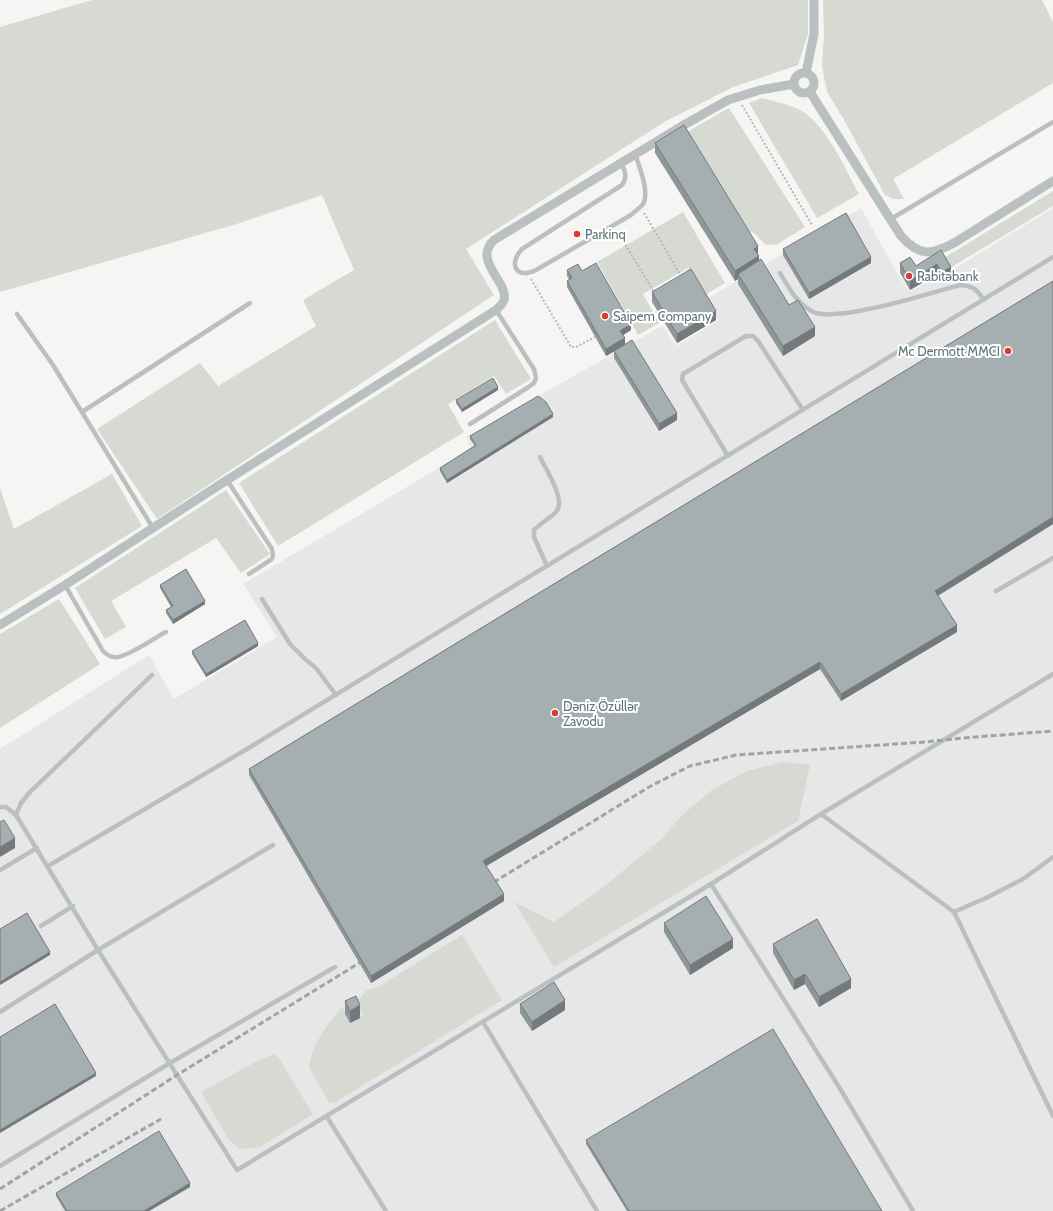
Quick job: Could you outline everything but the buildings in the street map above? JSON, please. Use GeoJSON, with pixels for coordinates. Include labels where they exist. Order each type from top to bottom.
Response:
{"type":"FeatureCollection","features":[{"type":"Feature","properties":{"kind":"street"},"geometry":{"type":"LineString","coordinates":[[806,73],[814,34],[814,0]]}},
{"type":"Feature","properties":{"kind":"street"},"geometry":{"type":"LineString","coordinates":[[801,73],[806,73],[810,74],[814,81],[813,89],[810,92],[802,93],[795,88],[794,84],[797,76],[801,73]]}},
{"type":"Feature","properties":{"kind":"street"},"geometry":{"type":"LineString","coordinates":[[0,625],[496,310],[504,299],[503,291],[489,262],[486,251],[494,240],[682,126],[737,97],[760,90],[794,84]]}},
{"type":"Feature","properties":{"kind":"street"},"geometry":{"type":"LineString","coordinates":[[810,92],[902,236],[910,246],[920,251],[930,252],[942,249],[954,243],[1053,181]]}},
{"type":"Feature","properties":{"kind":"lane"},"geometry":{"type":"LineString","coordinates":[[891,219],[1053,122]]}},
{"type":"Feature","properties":{"kind":"lane"},"geometry":{"type":"LineString","coordinates":[[621,163],[626,173],[626,180],[622,185],[522,248],[516,255],[515,268],[520,273],[529,274],[631,215],[640,207],[644,202],[645,193],[643,179],[635,154]]}},
{"type":"Feature","properties":{"kind":"lane"},"geometry":{"type":"LineString","coordinates":[[48,866],[247,749],[1053,257]]}},
{"type":"Feature","properties":{"kind":"lane"},"geometry":{"type":"LineString","coordinates":[[780,273],[800,302],[823,315],[880,307],[960,285],[976,289],[984,300]]}},
{"type":"Feature","properties":{"kind":"lane"},"geometry":{"type":"LineString","coordinates":[[82,412],[250,303]]}},
{"type":"Feature","properties":{"kind":"lane"},"geometry":{"type":"LineString","coordinates":[[470,424],[527,388],[534,383],[536,378],[534,369],[496,310]]}},
{"type":"Feature","properties":{"kind":"lane"},"geometry":{"type":"LineString","coordinates":[[17,314],[53,365],[152,528]]}},
{"type":"Feature","properties":{"kind":"lane"},"geometry":{"type":"LineString","coordinates":[[728,456],[682,380],[683,374],[692,368],[746,336],[752,336],[758,341],[803,410]]}},
{"type":"Feature","properties":{"kind":"lane"},"geometry":{"type":"LineString","coordinates":[[540,456],[558,493],[560,506],[558,511],[541,522],[534,530],[534,537],[547,566]]}},
{"type":"Feature","properties":{"kind":"lane"},"geometry":{"type":"LineString","coordinates":[[227,480],[272,549],[272,559],[249,574]]}},
{"type":"Feature","properties":{"kind":"lane"},"geometry":{"type":"LineString","coordinates":[[996,591],[1053,558]]}},
{"type":"Feature","properties":{"kind":"lane"},"geometry":{"type":"LineString","coordinates":[[65,585],[103,651],[108,655],[116,658],[126,655],[166,632]]}},
{"type":"Feature","properties":{"kind":"lane"},"geometry":{"type":"LineString","coordinates":[[262,599],[290,644],[316,668],[336,695]]}},
{"type":"Feature","properties":{"kind":"lane"},"geometry":{"type":"LineString","coordinates":[[0,807],[6,807],[16,815],[73,906],[98,950],[237,1170],[711,884],[821,814],[1053,674]]}},
{"type":"Feature","properties":{"kind":"lane"},"geometry":{"type":"LineString","coordinates":[[16,815],[30,792],[152,675]]}},
{"type":"Feature","properties":{"kind":"lane"},"geometry":{"type":"LineString","coordinates":[[821,814],[954,912],[1053,1116]]}},
{"type":"Feature","properties":{"kind":"lane"},"geometry":{"type":"LineString","coordinates":[[0,1012],[98,950],[273,845]]}},
{"type":"Feature","properties":{"kind":"lane"},"geometry":{"type":"LineString","coordinates":[[0,870],[37,848]]}},
{"type":"Feature","properties":{"kind":"lane"},"geometry":{"type":"LineString","coordinates":[[954,912],[1023,879],[1053,857]]}},
{"type":"Feature","properties":{"kind":"lane"},"geometry":{"type":"LineString","coordinates":[[711,884],[839,1087],[913,1211]]}},
{"type":"Feature","properties":{"kind":"lane"},"geometry":{"type":"LineString","coordinates":[[41,926],[73,906]]}},
{"type":"Feature","properties":{"kind":"lane"},"geometry":{"type":"LineString","coordinates":[[0,1166],[170,1063],[335,967]]}},
{"type":"Feature","properties":{"kind":"lane"},"geometry":{"type":"LineString","coordinates":[[483,1022],[597,1211]]}},
{"type":"Feature","properties":{"kind":"lane"},"geometry":{"type":"LineString","coordinates":[[326,1116],[386,1211]]}},
{"type":"Feature","properties":{"kind":"path"},"geometry":{"type":"LineString","coordinates":[[737,97],[812,225]]}},
{"type":"Feature","properties":{"kind":"path"},"geometry":{"type":"LineString","coordinates":[[640,207],[681,276]]}},
{"type":"Feature","properties":{"kind":"path"},"geometry":{"type":"LineString","coordinates":[[614,225],[654,292]]}},
{"type":"Feature","properties":{"kind":"path"},"geometry":{"type":"LineString","coordinates":[[529,274],[571,347],[576,347],[595,337]]}},
{"type":"Feature","properties":{"kind":"shaded area"},"geometry":{"type":"Polygon","coordinates":[[[92,0],[808,0],[808,34],[798,65],[733,87],[666,121],[466,249],[494,295],[157,519],[97,429],[200,363],[218,386],[316,326],[303,300],[354,270],[322,195],[240,223],[0,292],[0,27],[92,0]]]}},
{"type":"Feature","properties":{"kind":"shaded area"},"geometry":{"type":"Polygon","coordinates":[[[823,0],[1042,0],[1053,22],[1053,83],[893,179],[904,199],[893,199],[885,195],[827,92],[822,66],[824,35],[823,0]]]}},
{"type":"Feature","properties":{"kind":"shaded area"},"geometry":{"type":"Polygon","coordinates":[[[762,98],[794,107],[801,110],[811,118],[832,144],[859,194],[817,218],[749,103],[762,98]]]}},
{"type":"Feature","properties":{"kind":"shaded area"},"geometry":{"type":"Polygon","coordinates":[[[729,108],[805,227],[778,244],[766,245],[754,233],[747,231],[687,132],[729,108]]]}},
{"type":"Feature","properties":{"kind":"shaded area"},"geometry":{"type":"Polygon","coordinates":[[[1053,191],[1053,206],[950,268],[944,258],[1053,191]]]}},
{"type":"Feature","properties":{"kind":"shaded area","name":"Dəniz Özüllər Zavodu"},"geometry":{"type":"Polygon","coordinates":[[[861,208],[896,271],[910,292],[937,275],[942,283],[952,277],[949,272],[1053,208],[1053,1211],[0,1211],[0,749],[149,655],[174,699],[277,637],[243,584],[471,449],[466,437],[662,326],[677,346],[719,320],[705,300],[861,208]]]}},
{"type":"Feature","properties":{"kind":"shaded area"},"geometry":{"type":"Polygon","coordinates":[[[683,212],[725,283],[705,295],[688,268],[643,294],[659,323],[638,335],[597,262],[683,212]]]}},
{"type":"Feature","properties":{"kind":"shaded area"},"geometry":{"type":"Polygon","coordinates":[[[495,320],[531,379],[506,394],[494,376],[448,404],[464,432],[278,546],[239,483],[495,320]]]}},
{"type":"Feature","properties":{"kind":"shaded area"},"geometry":{"type":"Polygon","coordinates":[[[112,474],[142,526],[0,614],[0,488],[14,529],[112,474]]]}},
{"type":"Feature","properties":{"kind":"shaded area"},"geometry":{"type":"Polygon","coordinates":[[[226,490],[270,554],[241,573],[216,538],[111,601],[126,627],[105,639],[75,588],[226,490]]]}},
{"type":"Feature","properties":{"kind":"shaded area"},"geometry":{"type":"Polygon","coordinates":[[[59,599],[100,664],[0,728],[0,634],[59,599]]]}},
{"type":"Feature","properties":{"kind":"shaded area"},"geometry":{"type":"Polygon","coordinates":[[[784,762],[810,765],[798,821],[554,967],[514,902],[554,922],[601,889],[663,838],[680,817],[712,790],[747,771],[784,762]]]}},
{"type":"Feature","properties":{"kind":"shaded area"},"geometry":{"type":"Polygon","coordinates":[[[462,935],[502,1000],[334,1103],[329,1102],[309,1067],[313,1051],[321,1035],[336,1014],[342,1007],[350,1023],[363,1016],[357,1001],[367,990],[378,987],[462,935]]]}},
{"type":"Feature","properties":{"kind":"shaded area"},"geometry":{"type":"Polygon","coordinates":[[[274,1054],[280,1060],[313,1114],[260,1147],[240,1149],[229,1140],[201,1092],[255,1062],[274,1054]]]}},
{"type":"Feature","properties":{"kind":"railway"},"geometry":{"type":"LineString","coordinates":[[486,887],[649,787],[690,766],[736,755],[925,742],[1053,731]]}},
{"type":"Feature","properties":{"kind":"railway"},"geometry":{"type":"LineString","coordinates":[[0,1189],[177,1075],[369,957]]}},
{"type":"Feature","properties":{"kind":"railway"},"geometry":{"type":"LineString","coordinates":[[0,1211],[161,1119]]}},
{"type":"Feature","properties":{"kind":"place","name":"Parkinq"},"geometry":{"type":"Point","coordinates":[577,234]}},
{"type":"Feature","properties":{"kind":"place","name":"Rabitəbank"},"geometry":{"type":"Point","coordinates":[909,276]}},
{"type":"Feature","properties":{"kind":"place","name":"Saipem Company"},"geometry":{"type":"Point","coordinates":[605,316]}},
{"type":"Feature","properties":{"kind":"place","name":"Mc Dermott MMCI"},"geometry":{"type":"Point","coordinates":[1008,351]}},
{"type":"Feature","properties":{"kind":"place","name":"Dəniz Özüllər Zavodu"},"geometry":{"type":"Point","coordinates":[555,713]}}]}
